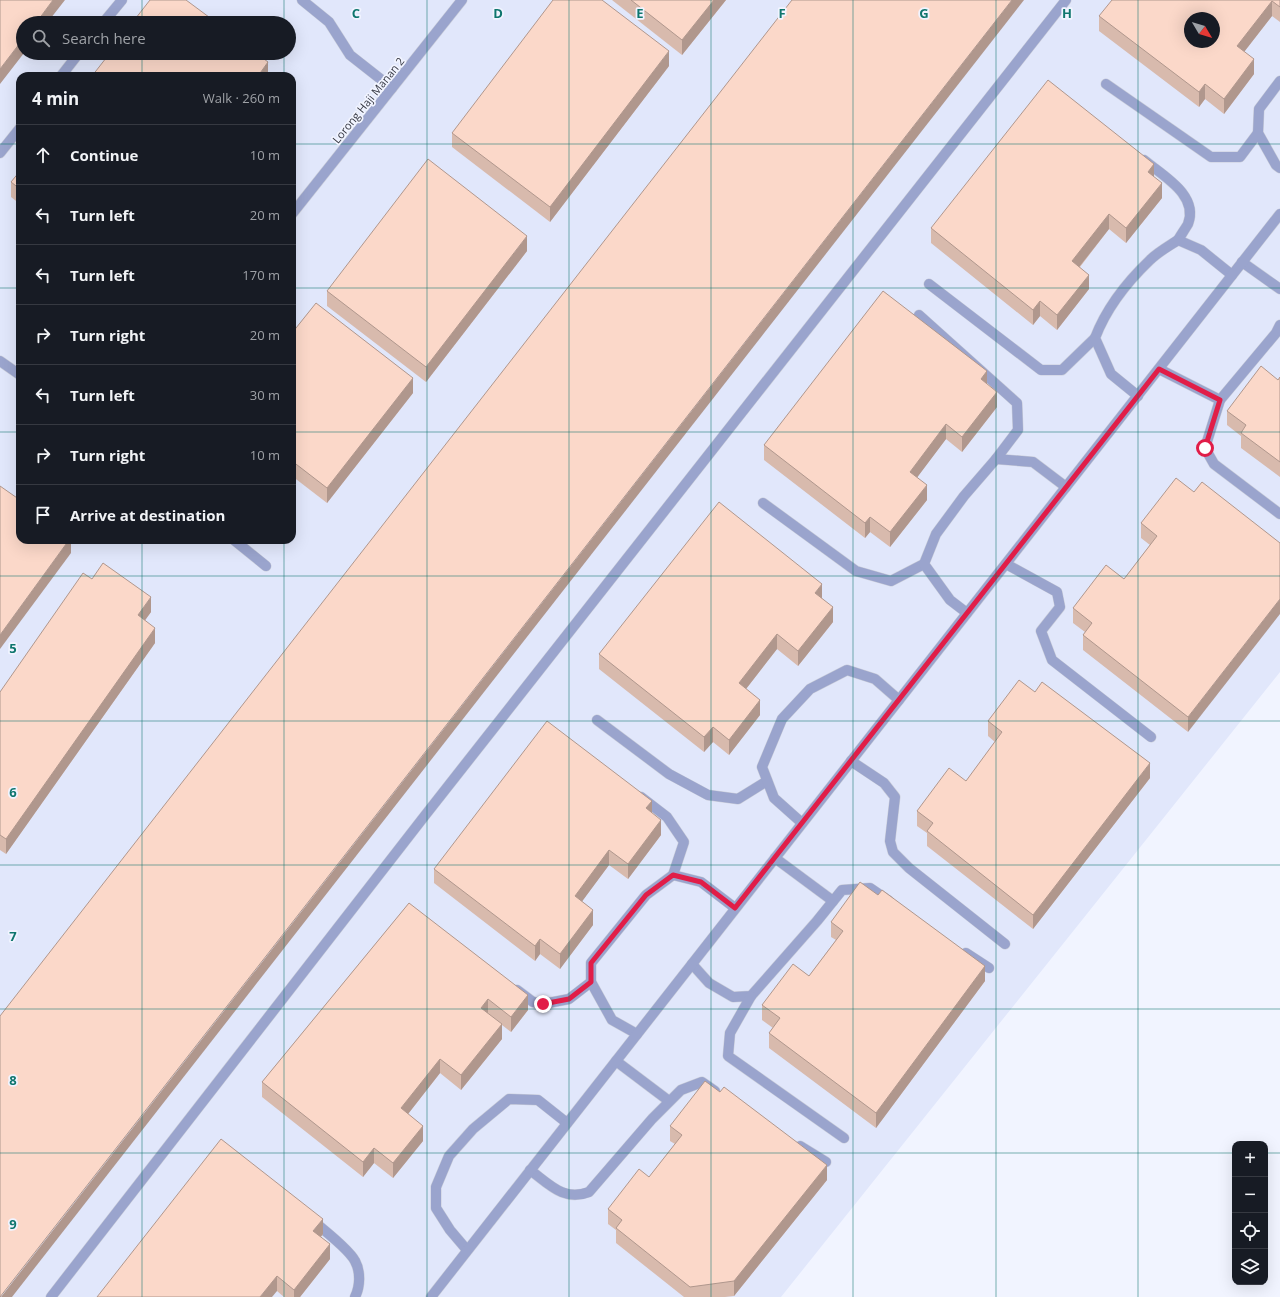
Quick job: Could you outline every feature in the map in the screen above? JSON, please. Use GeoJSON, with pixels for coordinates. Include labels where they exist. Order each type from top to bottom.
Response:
{"type":"FeatureCollection","features":[{"type":"Feature","properties":{"kind":"street"},"geometry":{"type":"LineString","coordinates":[[109,16],[122,0]]}},
{"type":"Feature","properties":{"kind":"street"},"geometry":{"type":"LineString","coordinates":[[302,0],[329,22],[350,55],[392,88]]}},
{"type":"Feature","properties":{"kind":"street","name":"Lorong Haji Manan 2"},"geometry":{"type":"LineString","coordinates":[[296,209],[462,0]]}},
{"type":"Feature","properties":{"kind":"street"},"geometry":{"type":"LineString","coordinates":[[51,1297],[428,812],[1066,0]]}},
{"type":"Feature","properties":{"kind":"street"},"geometry":{"type":"LineString","coordinates":[[64,72],[74,60]]}},
{"type":"Feature","properties":{"kind":"street"},"geometry":{"type":"LineString","coordinates":[[1280,81],[1258,109],[1258,133],[1276,165],[1280,168]]}},
{"type":"Feature","properties":{"kind":"street"},"geometry":{"type":"LineString","coordinates":[[1106,84],[1211,157],[1240,157],[1258,133]]}},
{"type":"Feature","properties":{"kind":"street"},"geometry":{"type":"LineString","coordinates":[[0,153],[16,133]]}},
{"type":"Feature","properties":{"kind":"street"},"geometry":{"type":"LineString","coordinates":[[929,284],[1041,370],[1062,370],[1095,338],[1099,326],[1122,291],[1151,259],[1178,240],[1188,223],[1189,204],[1183,192],[1136,153]]}},
{"type":"Feature","properties":{"kind":"street"},"geometry":{"type":"LineString","coordinates":[[430,1297],[1280,214]]}},
{"type":"Feature","properties":{"kind":"street"},"geometry":{"type":"LineString","coordinates":[[1178,240],[1201,250],[1232,275]]}},
{"type":"Feature","properties":{"kind":"street"},"geometry":{"type":"LineString","coordinates":[[1242,262],[1280,289]]}},
{"type":"Feature","properties":{"kind":"street"},"geometry":{"type":"LineString","coordinates":[[763,503],[856,571],[891,581],[924,564],[936,534],[964,496],[996,459],[1018,430],[1017,403],[919,315]]}},
{"type":"Feature","properties":{"kind":"street"},"geometry":{"type":"LineString","coordinates":[[1280,325],[1276,333],[1220,400],[1205,448],[1214,464],[1280,514]]}},
{"type":"Feature","properties":{"kind":"street"},"geometry":{"type":"LineString","coordinates":[[1095,338],[1111,374],[1138,396]]}},
{"type":"Feature","properties":{"kind":"street"},"geometry":{"type":"LineString","coordinates":[[0,361],[16,372]]}},
{"type":"Feature","properties":{"kind":"street"},"geometry":{"type":"LineString","coordinates":[[1159,369],[1220,400]]}},
{"type":"Feature","properties":{"kind":"street"},"geometry":{"type":"LineString","coordinates":[[996,459],[1033,462],[1066,487]]}},
{"type":"Feature","properties":{"kind":"street"},"geometry":{"type":"LineString","coordinates":[[239,544],[266,566]]}},
{"type":"Feature","properties":{"kind":"street"},"geometry":{"type":"LineString","coordinates":[[924,564],[950,600],[967,613]]}},
{"type":"Feature","properties":{"kind":"street"},"geometry":{"type":"LineString","coordinates":[[1006,564],[1058,592],[1060,607],[1041,631],[1052,660],[1151,737]]}},
{"type":"Feature","properties":{"kind":"street"},"geometry":{"type":"LineString","coordinates":[[802,823],[774,798],[762,767],[782,719],[810,689],[847,670],[875,679],[898,700]]}},
{"type":"Feature","properties":{"kind":"street"},"geometry":{"type":"LineString","coordinates":[[597,720],[669,774],[708,795],[738,799],[767,781]]}},
{"type":"Feature","properties":{"kind":"street"},"geometry":{"type":"LineString","coordinates":[[851,761],[884,783],[896,797],[890,841],[893,852],[909,868],[1005,944]]}},
{"type":"Feature","properties":{"kind":"street"},"geometry":{"type":"LineString","coordinates":[[630,790],[667,817],[684,842],[673,875],[646,895],[591,963],[591,982],[612,1020],[637,1034]]}},
{"type":"Feature","properties":{"kind":"street"},"geometry":{"type":"LineString","coordinates":[[775,858],[833,901]]}},
{"type":"Feature","properties":{"kind":"street"},"geometry":{"type":"LineString","coordinates":[[673,875],[701,882],[735,908]]}},
{"type":"Feature","properties":{"kind":"street"},"geometry":{"type":"LineString","coordinates":[[844,1138],[728,1056],[730,1033],[751,996],[842,890],[870,888],[899,908]]}},
{"type":"Feature","properties":{"kind":"street"},"geometry":{"type":"LineString","coordinates":[[957,947],[989,968]]}},
{"type":"Feature","properties":{"kind":"street"},"geometry":{"type":"LineString","coordinates":[[692,964],[709,983],[733,997],[751,996]]}},
{"type":"Feature","properties":{"kind":"street"},"geometry":{"type":"LineString","coordinates":[[508,983],[533,1002],[543,1004],[569,999],[591,982]]}},
{"type":"Feature","properties":{"kind":"street"},"geometry":{"type":"LineString","coordinates":[[616,1061],[669,1101]]}},
{"type":"Feature","properties":{"kind":"street"},"geometry":{"type":"LineString","coordinates":[[530,1170],[562,1194],[580,1195],[588,1192],[669,1101],[681,1090],[702,1082],[725,1097]]}},
{"type":"Feature","properties":{"kind":"street"},"geometry":{"type":"LineString","coordinates":[[467,1250],[450,1230],[436,1208],[436,1187],[450,1156],[473,1129],[509,1099],[538,1100],[567,1123]]}},
{"type":"Feature","properties":{"kind":"street"},"geometry":{"type":"LineString","coordinates":[[794,1142],[826,1162]]}},
{"type":"Feature","properties":{"kind":"street"},"geometry":{"type":"LineString","coordinates":[[307,1216],[330,1235],[355,1262],[360,1287],[355,1297]]}},
{"type":"Feature","properties":{"kind":"shaded area"},"geometry":{"type":"Polygon","coordinates":[[[0,0],[1280,0],[1280,672],[781,1297],[0,1297],[0,0]]]}},
{"type":"Feature","properties":{"kind":"building"},"geometry":{"type":"Polygon","coordinates":[[[0,0],[53,0],[41,16],[16,16],[16,48],[0,69],[0,0]]]}},
{"type":"Feature","properties":{"kind":"building"},"geometry":{"type":"Polygon","coordinates":[[[150,0],[186,0],[208,16],[137,16],[150,0]]]}},
{"type":"Feature","properties":{"kind":"building"},"geometry":{"type":"Polygon","coordinates":[[[553,0],[602,0],[669,51],[550,207],[452,133],[553,0]]]}},
{"type":"Feature","properties":{"kind":"building"},"geometry":{"type":"Polygon","coordinates":[[[631,0],[714,0],[682,40],[631,0]]]}},
{"type":"Feature","properties":{"kind":"building"},"geometry":{"type":"Polygon","coordinates":[[[792,0],[1012,0],[0,1297],[0,1016],[792,0]]]}},
{"type":"Feature","properties":{"kind":"building"},"geometry":{"type":"Polygon","coordinates":[[[1112,0],[1280,0],[1280,7],[1272,1],[1237,46],[1254,59],[1224,99],[1205,84],[1199,92],[1099,16],[1112,0]]]}},
{"type":"Feature","properties":{"kind":"building"},"geometry":{"type":"Polygon","coordinates":[[[105,60],[265,60],[268,62],[261,72],[95,72],[105,60]]]}},
{"type":"Feature","properties":{"kind":"building"},"geometry":{"type":"Polygon","coordinates":[[[1048,80],[1154,164],[1148,172],[1162,183],[1126,228],[1109,214],[1072,261],[1089,275],[1057,315],[1040,301],[1033,310],[931,228],[1048,80]]]}},
{"type":"Feature","properties":{"kind":"building"},"geometry":{"type":"Polygon","coordinates":[[[428,159],[527,236],[426,367],[327,291],[428,159]]]}},
{"type":"Feature","properties":{"kind":"building"},"geometry":{"type":"Polygon","coordinates":[[[16,176],[16,186],[11,182],[16,176]]]}},
{"type":"Feature","properties":{"kind":"building"},"geometry":{"type":"Polygon","coordinates":[[[883,291],[987,371],[981,379],[997,392],[962,437],[946,424],[910,472],[927,485],[890,532],[870,517],[865,523],[764,445],[883,291]]]}},
{"type":"Feature","properties":{"kind":"building"},"geometry":{"type":"Polygon","coordinates":[[[316,303],[413,378],[327,488],[296,464],[296,328],[316,303]]]}},
{"type":"Feature","properties":{"kind":"building"},"geometry":{"type":"Polygon","coordinates":[[[1261,366],[1278,380],[1280,377],[1280,462],[1241,433],[1246,425],[1227,411],[1261,366]]]}},
{"type":"Feature","properties":{"kind":"building"},"geometry":{"type":"Polygon","coordinates":[[[1176,478],[1194,492],[1202,482],[1280,543],[1280,599],[1188,717],[1083,635],[1092,623],[1073,608],[1106,565],[1124,579],[1157,536],[1141,523],[1176,478]]]}},
{"type":"Feature","properties":{"kind":"building"},"geometry":{"type":"Polygon","coordinates":[[[0,486],[16,497],[16,544],[66,544],[0,635],[0,486]]]}},
{"type":"Feature","properties":{"kind":"building"},"geometry":{"type":"Polygon","coordinates":[[[719,502],[822,584],[815,593],[833,607],[798,651],[777,634],[739,683],[760,700],[729,740],[713,727],[704,737],[599,654],[719,502]]]}},
{"type":"Feature","properties":{"kind":"building"},"geometry":{"type":"Polygon","coordinates":[[[103,563],[151,597],[138,615],[155,628],[6,839],[0,835],[0,692],[83,573],[92,579],[103,563]]]}},
{"type":"Feature","properties":{"kind":"building"},"geometry":{"type":"Polygon","coordinates":[[[1019,680],[1035,692],[1042,682],[1150,763],[1033,915],[927,831],[933,823],[917,811],[949,768],[966,781],[1002,732],[988,721],[1019,680]]]}},
{"type":"Feature","properties":{"kind":"building"},"geometry":{"type":"Polygon","coordinates":[[[547,721],[652,801],[646,808],[661,820],[628,864],[609,850],[575,896],[593,910],[560,954],[540,939],[535,946],[434,869],[547,721]]]}},
{"type":"Feature","properties":{"kind":"building"},"geometry":{"type":"Polygon","coordinates":[[[860,882],[878,895],[882,890],[985,966],[876,1113],[769,1033],[780,1018],[762,1005],[793,964],[809,976],[843,931],[831,922],[860,882]]]}},
{"type":"Feature","properties":{"kind":"building"},"geometry":{"type":"Polygon","coordinates":[[[409,903],[528,995],[511,1017],[488,999],[481,1008],[502,1024],[461,1075],[440,1059],[401,1108],[423,1126],[393,1163],[374,1148],[363,1162],[262,1082],[409,903]]]}},
{"type":"Feature","properties":{"kind":"building"},"geometry":{"type":"Polygon","coordinates":[[[705,1081],[720,1092],[724,1087],[827,1165],[734,1281],[690,1287],[616,1228],[622,1220],[608,1209],[639,1169],[649,1177],[682,1135],[670,1126],[705,1081]]]}},
{"type":"Feature","properties":{"kind":"building"},"geometry":{"type":"Polygon","coordinates":[[[221,1139],[323,1219],[313,1231],[330,1244],[294,1290],[277,1276],[260,1297],[97,1297],[221,1139]]]}},
{"type":"Feature","properties":{"kind":"route"},"geometry":{"type":"LineString","coordinates":[[543,1004],[569,999],[591,982],[591,963],[646,895],[673,875],[701,882],[735,908],[1159,369],[1220,400],[1205,448]]}}]}
